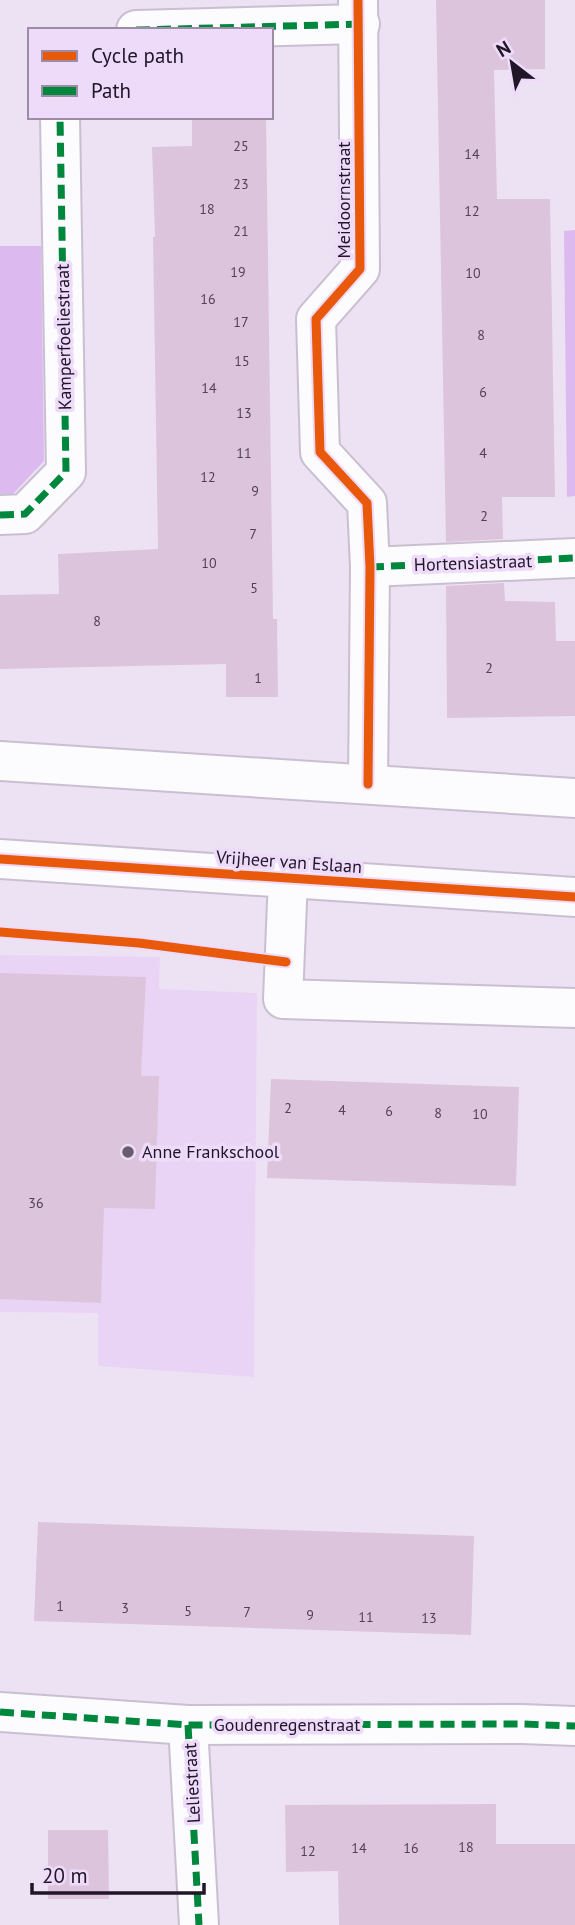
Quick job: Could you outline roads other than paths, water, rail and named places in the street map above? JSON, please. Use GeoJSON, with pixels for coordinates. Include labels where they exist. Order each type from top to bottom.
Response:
{"type":"FeatureCollection","features":[{"type":"Feature","properties":{"kind":"street"},"geometry":{"type":"LineString","coordinates":[[161,28],[359,12]]}},
{"type":"Feature","properties":{"kind":"street","name":"Meidoornstraat"},"geometry":{"type":"LineString","coordinates":[[359,12],[360,269],[316,319],[320,452],[367,503],[370,567],[368,784]]}},
{"type":"Feature","properties":{"kind":"street","name":"Kamperfoeliestraat"},"geometry":{"type":"LineString","coordinates":[[0,515],[24,514],[66,472],[60,119]]}},
{"type":"Feature","properties":{"kind":"street","name":"Hortensiastraat"},"geometry":{"type":"LineString","coordinates":[[370,567],[575,558]]}},
{"type":"Feature","properties":{"kind":"street"},"geometry":{"type":"LineString","coordinates":[[0,761],[575,799]]}},
{"type":"Feature","properties":{"kind":"street","name":"Vrijheer van Eslaan"},"geometry":{"type":"LineString","coordinates":[[0,859],[575,897]]}},
{"type":"Feature","properties":{"kind":"street","name":"Vrijheer van Eslaan"},"geometry":{"type":"LineString","coordinates":[[288,878],[283,999],[575,1008]]}},
{"type":"Feature","properties":{"kind":"street","name":"Goudenregenstraat"},"geometry":{"type":"LineString","coordinates":[[0,1712],[188,1726],[575,1726]]}},
{"type":"Feature","properties":{"kind":"street","name":"Leliestraat"},"geometry":{"type":"LineString","coordinates":[[188,1726],[199,1925]]}},
{"type":"Feature","properties":{"kind":"place","name":"Anne Frankschool"},"geometry":{"type":"Point","coordinates":[128,1152]}}]}
